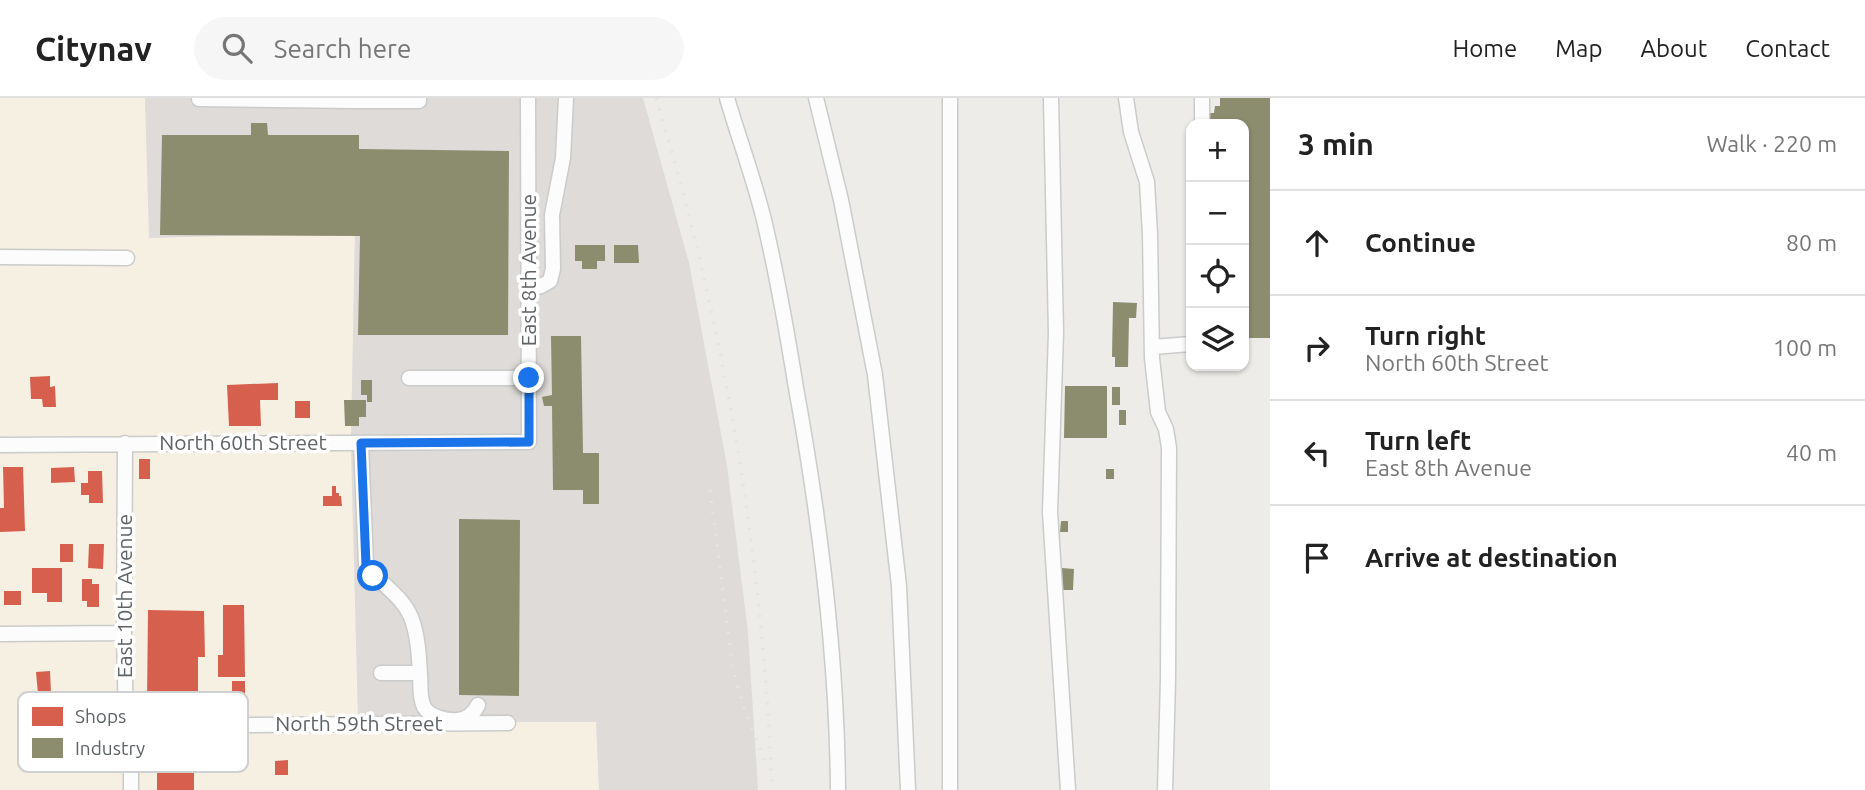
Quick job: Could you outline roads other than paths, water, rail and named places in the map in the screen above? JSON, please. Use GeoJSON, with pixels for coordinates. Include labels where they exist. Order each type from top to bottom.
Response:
{"type":"FeatureCollection","features":[{"type":"Feature","properties":{"kind":"street"},"geometry":{"type":"LineString","coordinates":[[199,98],[419,101],[419,98]]}},
{"type":"Feature","properties":{"kind":"street","name":"East 8th Avenue"},"geometry":{"type":"LineString","coordinates":[[528,98],[529,442]]}},
{"type":"Feature","properties":{"kind":"street"},"geometry":{"type":"LineString","coordinates":[[529,288],[550,281],[553,269],[552,215],[563,158],[566,98]]}},
{"type":"Feature","properties":{"kind":"street"},"geometry":{"type":"LineString","coordinates":[[727,98],[764,219],[806,445],[821,550],[832,661],[838,790]]}},
{"type":"Feature","properties":{"kind":"street"},"geometry":{"type":"LineString","coordinates":[[816,98],[841,200],[876,375],[899,586],[908,790]]}},
{"type":"Feature","properties":{"kind":"street"},"geometry":{"type":"LineString","coordinates":[[950,98],[950,790]]}},
{"type":"Feature","properties":{"kind":"street"},"geometry":{"type":"LineString","coordinates":[[1051,98],[1056,333],[1050,512],[1068,790]]}},
{"type":"Feature","properties":{"kind":"street"},"geometry":{"type":"LineString","coordinates":[[1126,98],[1131,132],[1147,182],[1152,347],[1158,412],[1166,429],[1169,448],[1165,790]]}},
{"type":"Feature","properties":{"kind":"street"},"geometry":{"type":"LineString","coordinates":[[1202,98],[1202,119]]}},
{"type":"Feature","properties":{"kind":"street"},"geometry":{"type":"LineString","coordinates":[[0,257],[127,258]]}},
{"type":"Feature","properties":{"kind":"street"},"geometry":{"type":"LineString","coordinates":[[1152,347],[1186,344]]}},
{"type":"Feature","properties":{"kind":"street"},"geometry":{"type":"LineString","coordinates":[[410,379],[529,378]]}},
{"type":"Feature","properties":{"kind":"street","name":"North 60th Street"},"geometry":{"type":"LineString","coordinates":[[0,445],[529,442]]}},
{"type":"Feature","properties":{"kind":"street","name":"East 10th Avenue"},"geometry":{"type":"LineString","coordinates":[[125,443],[125,692]]}},
{"type":"Feature","properties":{"kind":"street"},"geometry":{"type":"LineString","coordinates":[[361,443],[366,565],[373,576],[391,589],[410,615],[417,641],[425,708],[435,717],[460,720],[470,715],[478,705]]}},
{"type":"Feature","properties":{"kind":"street"},"geometry":{"type":"LineString","coordinates":[[0,634],[124,632]]}},
{"type":"Feature","properties":{"kind":"street"},"geometry":{"type":"LineString","coordinates":[[381,673],[420,673]]}},
{"type":"Feature","properties":{"kind":"street","name":"North 59th Street"},"geometry":{"type":"LineString","coordinates":[[248,725],[508,723]]}},
{"type":"Feature","properties":{"kind":"street","name":"East 10th Avenue"},"geometry":{"type":"LineString","coordinates":[[131,772],[131,790]]}},
{"type":"Feature","properties":{"kind":"railway"},"geometry":{"type":"LineString","coordinates":[[656,98],[702,268],[736,440],[760,615],[772,790]]}},
{"type":"Feature","properties":{"kind":"railway"},"geometry":{"type":"LineString","coordinates":[[710,490],[733,669],[742,702],[765,762]]}}]}
